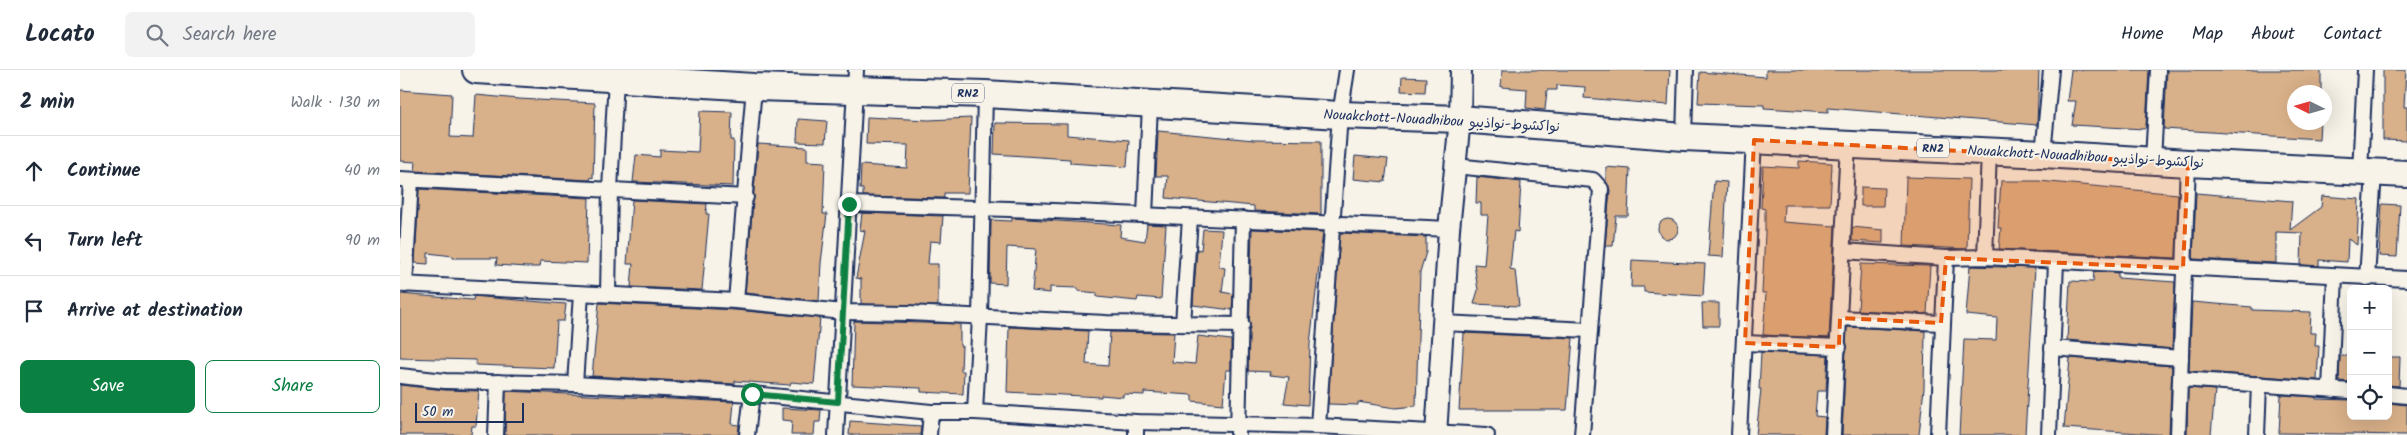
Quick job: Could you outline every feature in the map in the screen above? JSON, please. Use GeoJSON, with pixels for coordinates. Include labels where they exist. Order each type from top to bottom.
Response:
{"type":"FeatureCollection","features":[{"type":"Feature","properties":{"kind":"highway","name":"Nouakchott-Nouadhibou نواكشوط-نواذيبو"},"geometry":{"type":"LineString","coordinates":[[476,70],[616,78],[674,76],[754,87],[856,79],[986,94],[1150,105],[1460,119],[1684,137],[1988,151],[2153,160],[2188,164],[2407,174]]}},
{"type":"Feature","properties":{"kind":"street"},"geometry":{"type":"LineString","coordinates":[[1318,426],[1331,223],[1340,115],[1347,70]]}},
{"type":"Feature","properties":{"kind":"street"},"geometry":{"type":"LineString","coordinates":[[1436,434],[1450,229],[1460,119],[1460,70]]}},
{"type":"Feature","properties":{"kind":"street"},"geometry":{"type":"LineString","coordinates":[[1684,137],[1686,70]]}},
{"type":"Feature","properties":{"kind":"street"},"geometry":{"type":"LineString","coordinates":[[2043,154],[2051,70]]}},
{"type":"Feature","properties":{"kind":"street"},"geometry":{"type":"LineString","coordinates":[[2153,160],[2158,70]]}},
{"type":"Feature","properties":{"kind":"street"},"geometry":{"type":"LineString","coordinates":[[2365,70],[2367,278]]}},
{"type":"Feature","properties":{"kind":"street"},"geometry":{"type":"LineString","coordinates":[[608,294],[610,189],[616,78]]}},
{"type":"Feature","properties":{"kind":"street"},"geometry":{"type":"LineString","coordinates":[[836,435],[856,79]]}},
{"type":"Feature","properties":{"kind":"street"},"geometry":{"type":"LineString","coordinates":[[736,301],[754,87]]}},
{"type":"Feature","properties":{"kind":"street"},"geometry":{"type":"LineString","coordinates":[[975,412],[980,317],[986,94]]}},
{"type":"Feature","properties":{"kind":"street"},"geometry":{"type":"LineString","coordinates":[[1145,215],[1150,105]]}},
{"type":"Feature","properties":{"kind":"street"},"geometry":{"type":"LineString","coordinates":[[1739,435],[1754,140]]}},
{"type":"Feature","properties":{"kind":"street"},"geometry":{"type":"LineString","coordinates":[[1833,435],[1848,144]]}},
{"type":"Feature","properties":{"kind":"street"},"geometry":{"type":"LineString","coordinates":[[1985,257],[1988,151]]}},
{"type":"Feature","properties":{"kind":"street"},"geometry":{"type":"LineString","coordinates":[[2178,435],[2188,164]]}},
{"type":"Feature","properties":{"kind":"street"},"geometry":{"type":"LineString","coordinates":[[1455,166],[1593,180],[1598,183],[1601,189],[1582,435]]}},
{"type":"Feature","properties":{"kind":"street"},"geometry":{"type":"LineString","coordinates":[[746,197],[406,179],[402,284],[736,301],[843,312],[1242,325]]}},
{"type":"Feature","properties":{"kind":"street"},"geometry":{"type":"LineString","coordinates":[[849,204],[983,208],[1450,229]]}},
{"type":"Feature","properties":{"kind":"street"},"geometry":{"type":"LineString","coordinates":[[1183,324],[1190,218]]}},
{"type":"Feature","properties":{"kind":"street"},"geometry":{"type":"LineString","coordinates":[[1238,430],[1243,220]]}},
{"type":"Feature","properties":{"kind":"street"},"geometry":{"type":"LineString","coordinates":[[1843,251],[1946,258],[1985,257],[2407,279]]}},
{"type":"Feature","properties":{"kind":"street"},"geometry":{"type":"LineString","coordinates":[[1938,435],[1941,323],[1946,258]]}},
{"type":"Feature","properties":{"kind":"street"},"geometry":{"type":"LineString","coordinates":[[2056,262],[2049,435],[2057,435]]}},
{"type":"Feature","properties":{"kind":"street"},"geometry":{"type":"LineString","coordinates":[[2330,389],[2335,276]]}},
{"type":"Feature","properties":{"kind":"street"},"geometry":{"type":"LineString","coordinates":[[575,384],[581,294]]}},
{"type":"Feature","properties":{"kind":"street"},"geometry":{"type":"LineString","coordinates":[[1840,318],[1941,323]]}},
{"type":"Feature","properties":{"kind":"street"},"geometry":{"type":"LineString","coordinates":[[1443,323],[1589,330]]}},
{"type":"Feature","properties":{"kind":"street"},"geometry":{"type":"LineString","coordinates":[[1745,342],[1839,347]]}},
{"type":"Feature","properties":{"kind":"street"},"geometry":{"type":"LineString","coordinates":[[2052,348],[2181,358]]}},
{"type":"Feature","properties":{"kind":"street"},"geometry":{"type":"LineString","coordinates":[[400,376],[444,381],[575,384],[752,394],[931,412],[975,412],[1136,429],[1238,430],[1318,426],[1436,434],[1487,435]]}},
{"type":"Feature","properties":{"kind":"street"},"geometry":{"type":"LineString","coordinates":[[2181,379],[2347,391]]}},
{"type":"Feature","properties":{"kind":"street"},"geometry":{"type":"LineString","coordinates":[[496,435],[498,382]]}},
{"type":"Feature","properties":{"kind":"street"},"geometry":{"type":"LineString","coordinates":[[2257,435],[2259,384]]}},
{"type":"Feature","properties":{"kind":"street"},"geometry":{"type":"LineString","coordinates":[[747,435],[752,394]]}},
{"type":"Feature","properties":{"kind":"street"},"geometry":{"type":"LineString","coordinates":[[2392,394],[2407,396]]}},
{"type":"Feature","properties":{"kind":"street"},"geometry":{"type":"LineString","coordinates":[[929,435],[931,412]]}},
{"type":"Feature","properties":{"kind":"highlighted area"},"geometry":{"type":"Polygon","coordinates":[[[1754,140],[2188,163],[2183,268],[1946,258],[1941,323],[1840,318],[1839,347],[1745,343],[1754,140]]]}},
{"type":"Feature","properties":{"kind":"building"},"geometry":{"type":"Polygon","coordinates":[[[1502,70],[1670,70],[1668,105],[1584,98],[1585,87],[1557,85],[1557,90],[1547,90],[1545,110],[1526,108],[1527,89],[1501,87],[1502,70]]]}},
{"type":"Feature","properties":{"kind":"building"},"geometry":{"type":"Polygon","coordinates":[[[1766,70],[2039,70],[2037,125],[1828,108],[1828,112],[1764,108],[1764,105],[1698,103],[1700,72],[1766,77],[1766,70]]]}},
{"type":"Feature","properties":{"kind":"building"},"geometry":{"type":"Polygon","coordinates":[[[2071,70],[2149,70],[2146,127],[2144,129],[2072,125],[2076,101],[2067,101],[2071,70]]]}},
{"type":"Feature","properties":{"kind":"building"},"geometry":{"type":"Polygon","coordinates":[[[2167,70],[2321,70],[2321,85],[2287,85],[2287,130],[2320,130],[2319,139],[2164,129],[2167,70]]]}},
{"type":"Feature","properties":{"kind":"building"},"geometry":{"type":"Polygon","coordinates":[[[2383,70],[2406,70],[2404,107],[2407,107],[2407,141],[2383,140],[2383,70]]]}},
{"type":"Feature","properties":{"kind":"building"},"geometry":{"type":"Polygon","coordinates":[[[1402,77],[1426,78],[1425,92],[1401,91],[1402,77]]]}},
{"type":"Feature","properties":{"kind":"building"},"geometry":{"type":"Polygon","coordinates":[[[400,90],[452,94],[450,137],[473,138],[476,95],[595,103],[593,178],[591,177],[590,180],[415,171],[416,162],[400,161],[400,90]]]}},
{"type":"Feature","properties":{"kind":"building"},"geometry":{"type":"Polygon","coordinates":[[[700,111],[732,112],[731,140],[734,140],[733,186],[633,182],[636,155],[660,157],[660,150],[698,152],[700,111]]]}},
{"type":"Feature","properties":{"kind":"building"},"geometry":{"type":"Polygon","coordinates":[[[867,117],[929,120],[971,118],[968,193],[944,193],[944,198],[863,196],[863,189],[860,189],[861,165],[907,168],[908,145],[866,144],[867,117]]]}},
{"type":"Feature","properties":{"kind":"building"},"geometry":{"type":"Polygon","coordinates":[[[798,119],[827,121],[825,143],[797,142],[798,119]]]}},
{"type":"Feature","properties":{"kind":"building"},"geometry":{"type":"Polygon","coordinates":[[[995,123],[1067,124],[1067,135],[1129,140],[1127,167],[1070,163],[1070,159],[994,154],[995,123]]]}},
{"type":"Feature","properties":{"kind":"building"},"geometry":{"type":"Polygon","coordinates":[[[1158,131],[1254,140],[1321,141],[1321,214],[1254,211],[1254,206],[1166,198],[1168,176],[1156,176],[1158,131]]]}},
{"type":"Feature","properties":{"kind":"building"},"geometry":{"type":"Polygon","coordinates":[[[758,144],[807,147],[807,161],[825,162],[823,214],[827,214],[819,301],[745,293],[758,144]]]}},
{"type":"Feature","properties":{"kind":"building"},"geometry":{"type":"Polygon","coordinates":[[[1355,156],[1388,159],[1385,182],[1353,179],[1355,156]]]}},
{"type":"Feature","properties":{"kind":"building"},"geometry":{"type":"Polygon","coordinates":[[[1799,161],[1832,163],[1830,205],[1784,205],[1783,222],[1835,226],[1829,338],[1763,335],[1766,293],[1762,293],[1765,233],[1765,209],[1761,208],[1763,166],[1799,168],[1799,161]]]}},
{"type":"Feature","properties":{"kind":"building"},"geometry":{"type":"Polygon","coordinates":[[[1606,167],[1630,169],[1628,216],[1616,216],[1613,246],[1605,246],[1610,190],[1606,181],[1606,167]]]}},
{"type":"Feature","properties":{"kind":"building"},"geometry":{"type":"Polygon","coordinates":[[[1477,177],[1521,182],[1518,232],[1514,231],[1510,269],[1515,270],[1519,306],[1474,304],[1478,290],[1474,264],[1484,265],[1488,215],[1481,215],[1481,203],[1476,203],[1477,177]]]}},
{"type":"Feature","properties":{"kind":"building"},"geometry":{"type":"Polygon","coordinates":[[[1906,177],[1969,179],[1967,249],[1904,246],[1906,177]]]}},
{"type":"Feature","properties":{"kind":"building"},"geometry":{"type":"Polygon","coordinates":[[[1714,181],[1727,182],[1723,257],[1708,256],[1714,181]]]}},
{"type":"Feature","properties":{"kind":"building"},"geometry":{"type":"Polygon","coordinates":[[[2001,181],[2039,181],[2178,194],[2176,258],[1999,249],[2001,228],[1998,228],[2001,181]]]}},
{"type":"Feature","properties":{"kind":"building"},"geometry":{"type":"Polygon","coordinates":[[[1861,187],[1884,188],[1883,206],[1861,206],[1861,187]]]}},
{"type":"Feature","properties":{"kind":"building"},"geometry":{"type":"Polygon","coordinates":[[[419,189],[589,198],[587,263],[540,261],[539,267],[527,267],[496,265],[497,258],[453,258],[453,256],[428,253],[428,264],[415,263],[419,189]]]}},
{"type":"Feature","properties":{"kind":"building"},"geometry":{"type":"Polygon","coordinates":[[[2196,193],[2292,201],[2290,230],[2321,207],[2322,196],[2359,199],[2357,245],[2348,239],[2347,262],[2319,260],[2319,266],[2301,265],[2302,233],[2276,232],[2276,263],[2193,259],[2196,193]]]}},
{"type":"Feature","properties":{"kind":"building"},"geometry":{"type":"Polygon","coordinates":[[[632,200],[707,204],[706,214],[709,214],[702,290],[631,287],[633,264],[627,264],[632,200]]]}},
{"type":"Feature","properties":{"kind":"building"},"geometry":{"type":"Polygon","coordinates":[[[2382,204],[2400,205],[2397,257],[2379,256],[2382,204]]]}},
{"type":"Feature","properties":{"kind":"building"},"geometry":{"type":"Polygon","coordinates":[[[862,213],[943,216],[941,242],[930,241],[928,264],[938,264],[938,306],[861,304],[861,279],[856,278],[865,231],[860,230],[862,213]]]}},
{"type":"Feature","properties":{"kind":"building"},"geometry":{"type":"Polygon","coordinates":[[[1012,218],[1121,225],[1120,237],[1145,241],[1147,224],[1166,225],[1161,299],[1138,297],[1137,301],[1097,297],[1097,293],[1078,291],[1078,288],[1050,287],[1050,293],[1032,291],[1036,249],[1007,247],[1006,284],[990,283],[991,220],[1012,221],[1012,218]]]}},
{"type":"Feature","properties":{"kind":"building"},"geometry":{"type":"Polygon","coordinates":[[[1668,219],[1675,222],[1678,229],[1675,236],[1668,239],[1661,236],[1658,229],[1661,222],[1668,219]]]}},
{"type":"Feature","properties":{"kind":"building"},"geometry":{"type":"Polygon","coordinates":[[[1852,227],[1883,230],[1883,243],[1852,241],[1852,227]]]}},
{"type":"Feature","properties":{"kind":"building"},"geometry":{"type":"Polygon","coordinates":[[[1203,229],[1222,230],[1219,267],[1225,268],[1222,292],[1233,294],[1232,310],[1193,305],[1197,249],[1201,250],[1203,229]]]}},
{"type":"Feature","properties":{"kind":"building"},"geometry":{"type":"Polygon","coordinates":[[[1252,229],[1323,232],[1310,344],[1308,405],[1284,403],[1289,377],[1270,375],[1271,372],[1248,371],[1252,229]]]}},
{"type":"Feature","properties":{"kind":"building"},"geometry":{"type":"Polygon","coordinates":[[[1340,233],[1426,237],[1426,252],[1420,272],[1416,406],[1395,408],[1358,402],[1358,405],[1328,404],[1340,233]]]}},
{"type":"Feature","properties":{"kind":"building"},"geometry":{"type":"Polygon","coordinates":[[[1632,260],[1705,264],[1703,296],[1644,292],[1644,287],[1631,287],[1632,260]]]}},
{"type":"Feature","properties":{"kind":"building"},"geometry":{"type":"Polygon","coordinates":[[[1861,264],[1930,266],[1927,314],[1858,310],[1861,264]]]}},
{"type":"Feature","properties":{"kind":"building"},"geometry":{"type":"Polygon","coordinates":[[[1970,266],[2035,268],[2025,435],[1959,435],[1964,339],[1996,340],[1997,318],[1966,315],[1970,266]]]}},
{"type":"Feature","properties":{"kind":"building"},"geometry":{"type":"Polygon","coordinates":[[[2094,271],[2118,273],[2118,278],[2175,282],[2172,349],[2067,340],[2070,281],[2093,282],[2094,271]]]}},
{"type":"Feature","properties":{"kind":"building"},"geometry":{"type":"Polygon","coordinates":[[[400,294],[473,300],[474,296],[566,304],[564,321],[557,321],[554,368],[476,365],[476,360],[400,358],[400,294]]]}},
{"type":"Feature","properties":{"kind":"building"},"geometry":{"type":"Polygon","coordinates":[[[2192,302],[2252,307],[2252,310],[2311,312],[2310,333],[2316,333],[2315,346],[2319,346],[2317,380],[2189,371],[2192,302]]]}},
{"type":"Feature","properties":{"kind":"building"},"geometry":{"type":"Polygon","coordinates":[[[599,303],[735,310],[820,318],[814,384],[791,382],[790,385],[735,381],[735,384],[592,376],[599,303]]]}},
{"type":"Feature","properties":{"kind":"building"},"geometry":{"type":"Polygon","coordinates":[[[1702,303],[1719,303],[1719,326],[1703,326],[1702,303]]]}},
{"type":"Feature","properties":{"kind":"building"},"geometry":{"type":"Polygon","coordinates":[[[854,321],[960,324],[960,346],[962,346],[961,371],[964,371],[963,394],[921,392],[921,388],[852,385],[854,321]]]}},
{"type":"Feature","properties":{"kind":"building"},"geometry":{"type":"Polygon","coordinates":[[[1009,327],[1088,331],[1086,364],[1108,366],[1110,332],[1174,333],[1172,362],[1195,364],[1198,336],[1231,340],[1231,370],[1226,370],[1223,404],[1192,401],[1192,395],[1144,392],[1144,395],[1123,394],[1123,397],[1101,395],[1101,397],[1007,392],[1009,327]]]}},
{"type":"Feature","properties":{"kind":"building"},"geometry":{"type":"Polygon","coordinates":[[[1847,327],[1925,331],[1924,388],[1919,435],[1842,435],[1847,327]]]}},
{"type":"Feature","properties":{"kind":"building"},"geometry":{"type":"Polygon","coordinates":[[[1464,333],[1573,338],[1567,410],[1459,410],[1464,333]]]}},
{"type":"Feature","properties":{"kind":"building"},"geometry":{"type":"Polygon","coordinates":[[[1761,352],[1828,355],[1826,391],[1817,391],[1815,416],[1825,417],[1824,435],[1756,435],[1761,389],[1759,389],[1761,352]]]}},
{"type":"Feature","properties":{"kind":"building"},"geometry":{"type":"Polygon","coordinates":[[[2340,356],[2347,356],[2347,382],[2339,381],[2340,356]]]}},
{"type":"Feature","properties":{"kind":"building"},"geometry":{"type":"Polygon","coordinates":[[[2392,357],[2400,357],[2399,386],[2392,385],[2392,357]]]}},
{"type":"Feature","properties":{"kind":"building"},"geometry":{"type":"Polygon","coordinates":[[[2070,358],[2172,366],[2169,435],[2064,428],[2070,358]]]}},
{"type":"Feature","properties":{"kind":"building"},"geometry":{"type":"Polygon","coordinates":[[[400,385],[445,390],[479,391],[476,426],[472,426],[471,435],[400,435],[400,385]]]}},
{"type":"Feature","properties":{"kind":"building"},"geometry":{"type":"Polygon","coordinates":[[[2188,388],[2215,390],[2211,435],[2187,435],[2188,388]]]}},
{"type":"Feature","properties":{"kind":"building"},"geometry":{"type":"Polygon","coordinates":[[[506,391],[734,402],[732,424],[739,425],[738,435],[505,435],[506,391]]]}},
{"type":"Feature","properties":{"kind":"building"},"geometry":{"type":"Polygon","coordinates":[[[2281,395],[2347,400],[2347,420],[2392,420],[2392,403],[2407,405],[2407,435],[2279,433],[2281,395]]]}},
{"type":"Feature","properties":{"kind":"building"},"geometry":{"type":"Polygon","coordinates":[[[782,408],[821,410],[820,422],[815,422],[814,435],[791,435],[792,421],[782,420],[782,408]]]}},
{"type":"Feature","properties":{"kind":"building"},"geometry":{"type":"Polygon","coordinates":[[[850,421],[921,426],[920,435],[849,435],[850,421]]]}},
{"type":"Feature","properties":{"kind":"route"},"geometry":{"type":"LineString","coordinates":[[752,394],[838,402],[849,204]]}}]}
